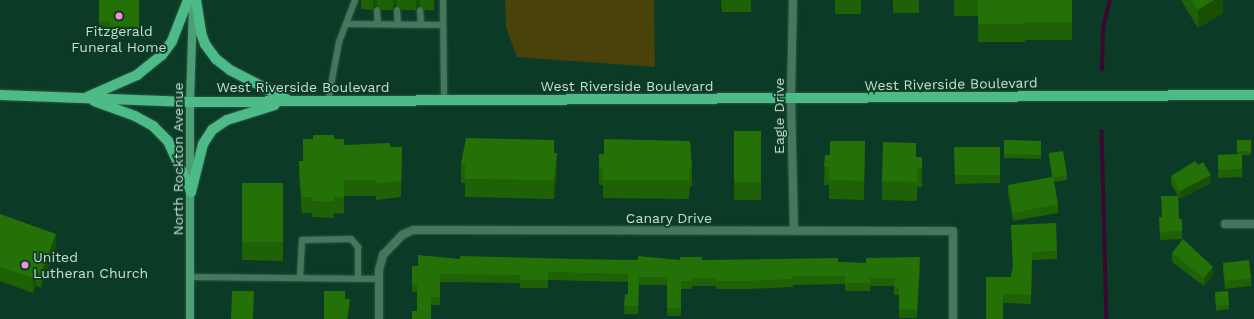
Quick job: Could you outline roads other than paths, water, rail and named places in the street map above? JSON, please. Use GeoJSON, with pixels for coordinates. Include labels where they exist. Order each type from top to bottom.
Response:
{"type":"FeatureCollection","features":[{"type":"Feature","properties":{"kind":"main road"},"geometry":{"type":"LineString","coordinates":[[85,98],[138,75],[162,56],[172,41],[188,0]]}},
{"type":"Feature","properties":{"kind":"main road"},"geometry":{"type":"LineString","coordinates":[[195,0],[201,33],[205,44],[216,58],[230,70],[290,101]]}},
{"type":"Feature","properties":{"kind":"main road","name":"North Rockton Avenue"},"geometry":{"type":"LineString","coordinates":[[190,319],[190,102],[195,0]]}},
{"type":"Feature","properties":{"kind":"main road","name":"West Riverside Boulevard"},"geometry":{"type":"LineString","coordinates":[[0,95],[190,102],[1254,95]]}},
{"type":"Feature","properties":{"kind":"main road"},"geometry":{"type":"LineString","coordinates":[[85,98],[135,116],[153,126],[168,142],[191,192]]}},
{"type":"Feature","properties":{"kind":"main road"},"geometry":{"type":"LineString","coordinates":[[191,192],[203,144],[212,130],[226,120],[248,112],[290,101]]}},
{"type":"Feature","properties":{"kind":"street","name":"Eagle Drive"},"geometry":{"type":"LineString","coordinates":[[793,0],[791,99],[794,231]]}},
{"type":"Feature","properties":{"kind":"street"},"geometry":{"type":"LineString","coordinates":[[1225,224],[1254,224]]}},
{"type":"Feature","properties":{"kind":"street","name":"Canary Drive"},"geometry":{"type":"LineString","coordinates":[[379,279],[381,260],[390,245],[402,235],[419,230],[953,231],[953,319]]}},
{"type":"Feature","properties":{"kind":"street"},"geometry":{"type":"LineString","coordinates":[[379,279],[379,319]]}},
{"type":"Feature","properties":{"kind":"lane"},"geometry":{"type":"LineString","coordinates":[[328,101],[334,63],[355,0]]}},
{"type":"Feature","properties":{"kind":"lane"},"geometry":{"type":"LineString","coordinates":[[443,0],[444,100]]}},
{"type":"Feature","properties":{"kind":"lane"},"geometry":{"type":"LineString","coordinates":[[377,10],[378,24]]}},
{"type":"Feature","properties":{"kind":"lane"},"geometry":{"type":"LineString","coordinates":[[397,10],[398,24]]}},
{"type":"Feature","properties":{"kind":"lane"},"geometry":{"type":"LineString","coordinates":[[420,10],[420,25]]}},
{"type":"Feature","properties":{"kind":"lane"},"geometry":{"type":"LineString","coordinates":[[347,24],[443,25]]}},
{"type":"Feature","properties":{"kind":"lane"},"geometry":{"type":"LineString","coordinates":[[300,278],[302,240],[351,239],[358,247],[358,279]]}},
{"type":"Feature","properties":{"kind":"lane"},"geometry":{"type":"LineString","coordinates":[[190,277],[379,279]]}},
{"type":"Feature","properties":{"kind":"waterway"},"geometry":{"type":"LineString","coordinates":[[1102,70],[1103,28],[1110,0]]}},
{"type":"Feature","properties":{"kind":"waterway"},"geometry":{"type":"LineString","coordinates":[[1102,131],[1107,319]]}},
{"type":"Feature","properties":{"kind":"place","name":"Fitzgerald Funeral Home"},"geometry":{"type":"Point","coordinates":[119,16]}},
{"type":"Feature","properties":{"kind":"place","name":"United Lutheran Church"},"geometry":{"type":"Point","coordinates":[25,265]}}]}
